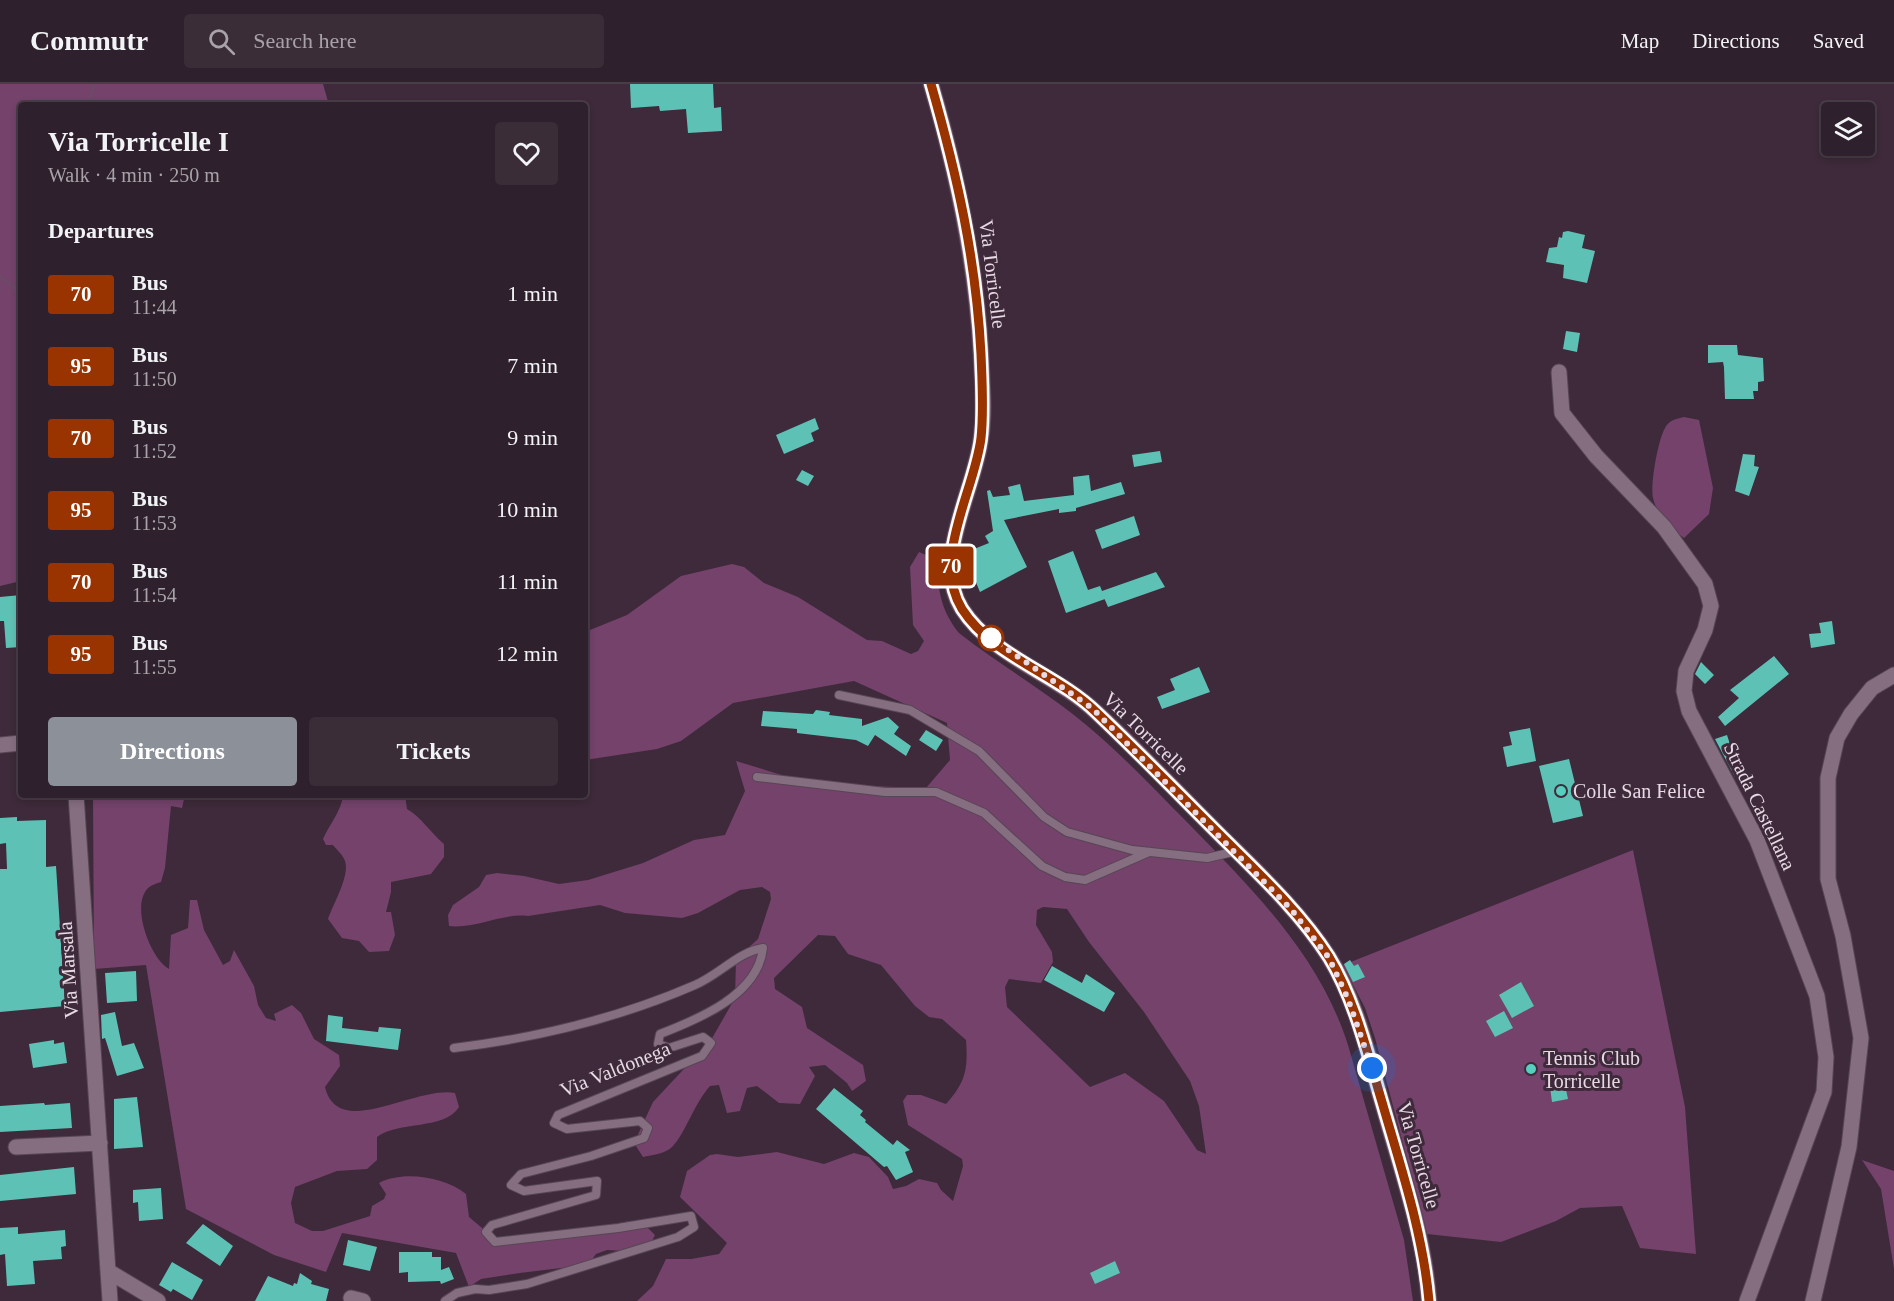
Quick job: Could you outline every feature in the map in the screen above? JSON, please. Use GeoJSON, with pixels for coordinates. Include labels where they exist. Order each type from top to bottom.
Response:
{"type":"FeatureCollection","features":[{"type":"Feature","properties":{"kind":"street","name":"Via Torricelle"},"geometry":{"type":"LineString","coordinates":[[931,84],[968,229],[979,314],[982,368],[981,439],[951,557],[956,593],[962,608],[982,632],[1092,708],[1237,851],[1291,909],[1329,958],[1348,999],[1365,1046],[1418,1227],[1426,1267],[1429,1301]]}},
{"type":"Feature","properties":{"kind":"street","name":"Strada Castellana"},"geometry":{"type":"LineString","coordinates":[[1559,372],[1562,413],[1596,456],[1664,527],[1705,584],[1711,606],[1705,630],[1686,671],[1684,691],[1686,701],[1757,840],[1816,996],[1823,1027],[1826,1057],[1824,1092],[1747,1301]]}},
{"type":"Feature","properties":{"kind":"street","name":"Strada Castellana"},"geometry":{"type":"LineString","coordinates":[[1813,1301],[1849,1148],[1861,1038],[1843,936],[1828,879],[1828,778],[1836,738],[1851,714],[1872,688],[1894,675]]}},
{"type":"Feature","properties":{"kind":"street"},"geometry":{"type":"LineString","coordinates":[[0,745],[18,743]]}},
{"type":"Feature","properties":{"kind":"street","name":"Via Marsala"},"geometry":{"type":"LineString","coordinates":[[76,798],[110,1301]]}},
{"type":"Feature","properties":{"kind":"street"},"geometry":{"type":"LineString","coordinates":[[16,1147],[100,1143]]}},
{"type":"Feature","properties":{"kind":"street"},"geometry":{"type":"LineString","coordinates":[[108,1271],[158,1301]]}},
{"type":"Feature","properties":{"kind":"lane"},"geometry":{"type":"LineString","coordinates":[[839,695],[910,710],[979,751],[1044,817],[1067,832],[1132,850],[1149,852],[1207,858],[1237,851]]}},
{"type":"Feature","properties":{"kind":"lane"},"geometry":{"type":"LineString","coordinates":[[757,777],[885,792],[936,792],[984,813],[1042,866],[1065,877],[1085,880],[1149,852]]}},
{"type":"Feature","properties":{"kind":"lane","name":"Via Valdonega"},"geometry":{"type":"LineString","coordinates":[[445,1301],[457,1293],[475,1289],[489,1290],[527,1284],[678,1237],[694,1227],[691,1216],[684,1216],[618,1228],[495,1242],[486,1232],[492,1225],[596,1195],[597,1181],[524,1191],[511,1185],[521,1174],[591,1156],[644,1138],[648,1128],[640,1120],[567,1129],[554,1123],[558,1115],[702,1056],[711,1043],[703,1037],[669,1048],[658,1044],[660,1034],[697,1019],[728,1000],[747,983],[762,963],[763,948],[751,950],[696,984],[645,1003],[555,1030],[506,1041],[454,1048]]}},
{"type":"Feature","properties":{"kind":"shaded area"},"geometry":{"type":"Polygon","coordinates":[[[0,84],[323,84],[328,102],[18,102],[18,582],[0,586],[0,84]]]}},
{"type":"Feature","properties":{"kind":"shaded area"},"geometry":{"type":"Polygon","coordinates":[[[1684,417],[1699,420],[1713,488],[1709,514],[1684,538],[1661,515],[1652,492],[1655,463],[1662,434],[1669,423],[1684,417]]]}},
{"type":"Feature","properties":{"kind":"shaded area"},"geometry":{"type":"Polygon","coordinates":[[[919,552],[938,560],[941,599],[959,633],[1060,704],[1118,753],[1236,872],[1281,924],[1320,981],[1348,1045],[1404,1240],[1413,1301],[637,1301],[653,1286],[666,1259],[691,1259],[719,1254],[727,1243],[680,1197],[687,1171],[710,1155],[738,1157],[777,1152],[824,1164],[854,1153],[869,1157],[888,1177],[893,1189],[906,1186],[919,1179],[937,1183],[953,1201],[963,1166],[962,1159],[908,1125],[903,1101],[907,1095],[921,1095],[946,1104],[962,1082],[967,1059],[966,1040],[942,1019],[929,1017],[915,1006],[881,965],[848,954],[835,936],[818,935],[774,978],[775,989],[802,1007],[807,1028],[863,1065],[866,1081],[852,1091],[847,1083],[825,1065],[809,1067],[815,1076],[800,1104],[779,1103],[757,1086],[747,1088],[740,1111],[727,1113],[719,1085],[710,1086],[673,1146],[663,1152],[643,1157],[634,1143],[653,1102],[711,1040],[735,998],[736,959],[758,939],[771,899],[770,892],[762,887],[740,890],[698,913],[682,918],[625,913],[600,905],[459,926],[449,926],[448,915],[453,905],[479,887],[486,875],[497,873],[524,876],[559,884],[588,880],[643,863],[694,840],[725,835],[745,791],[736,761],[811,784],[926,788],[950,760],[947,723],[854,681],[733,703],[681,741],[657,749],[588,760],[588,631],[627,615],[681,576],[732,564],[744,567],[764,583],[798,597],[867,640],[882,641],[911,654],[918,651],[924,641],[913,625],[910,567],[919,552]],[[1043,907],[1037,910],[1036,925],[1052,952],[1053,962],[1041,983],[1009,979],[1005,987],[1007,1007],[1090,1087],[1125,1073],[1164,1101],[1197,1150],[1206,1154],[1199,1106],[1190,1081],[1144,1012],[1089,942],[1067,909],[1043,907]]]}},
{"type":"Feature","properties":{"kind":"shaded area"},"geometry":{"type":"Polygon","coordinates":[[[93,798],[184,798],[182,808],[171,806],[165,868],[161,882],[148,888],[142,900],[141,911],[146,934],[162,964],[169,969],[171,935],[188,928],[190,900],[197,900],[204,930],[223,965],[230,961],[234,950],[254,986],[258,1005],[266,1018],[276,1021],[274,1014],[292,1005],[301,1013],[314,1039],[339,1055],[340,1066],[325,1087],[333,1102],[345,1110],[361,1111],[438,1093],[455,1093],[459,1107],[443,1119],[386,1132],[377,1137],[377,1160],[367,1169],[337,1171],[295,1187],[291,1203],[295,1223],[312,1231],[323,1231],[370,1216],[372,1206],[384,1199],[386,1194],[379,1183],[389,1179],[412,1176],[447,1183],[466,1194],[469,1217],[494,1238],[578,1232],[630,1221],[646,1226],[655,1235],[651,1243],[626,1251],[607,1250],[596,1254],[588,1265],[572,1271],[561,1268],[481,1279],[469,1287],[456,1253],[342,1233],[326,1272],[274,1255],[186,1209],[146,965],[94,969],[93,798]]]}},
{"type":"Feature","properties":{"kind":"shaded area"},"geometry":{"type":"Polygon","coordinates":[[[342,798],[405,798],[407,809],[444,844],[444,857],[431,874],[391,882],[386,912],[391,912],[395,935],[389,951],[369,952],[359,941],[342,938],[328,919],[343,882],[346,867],[345,861],[333,845],[326,845],[323,839],[342,798]]]}},
{"type":"Feature","properties":{"kind":"shaded area","name":"Tennis Club Torricelle"},"geometry":{"type":"Polygon","coordinates":[[[1633,850],[1685,1107],[1696,1254],[1640,1248],[1622,1206],[1580,1208],[1556,1221],[1501,1242],[1427,1234],[1375,1038],[1365,1008],[1343,965],[1633,850]]]}},
{"type":"Feature","properties":{"kind":"shaded area"},"geometry":{"type":"Polygon","coordinates":[[[1862,1160],[1894,1171],[1894,1269],[1881,1189],[1862,1160]]]}},
{"type":"Feature","properties":{"kind":"building"},"geometry":{"type":"Polygon","coordinates":[[[630,84],[713,84],[714,108],[721,107],[722,131],[688,133],[686,109],[660,111],[659,106],[631,108],[630,84]]]}},
{"type":"Feature","properties":{"kind":"building"},"geometry":{"type":"Polygon","coordinates":[[[1563,232],[1585,235],[1582,248],[1595,251],[1587,283],[1563,278],[1564,265],[1546,262],[1549,248],[1557,247],[1559,237],[1562,238],[1563,232]]]}},
{"type":"Feature","properties":{"kind":"building"},"geometry":{"type":"Polygon","coordinates":[[[1566,331],[1580,333],[1577,352],[1563,349],[1566,331]]]}},
{"type":"Feature","properties":{"kind":"building"},"geometry":{"type":"Polygon","coordinates":[[[1708,345],[1737,345],[1738,355],[1763,358],[1764,381],[1758,382],[1758,391],[1753,391],[1754,399],[1725,399],[1723,362],[1708,363],[1708,345]]]}},
{"type":"Feature","properties":{"kind":"building"},"geometry":{"type":"Polygon","coordinates":[[[815,418],[819,429],[811,433],[814,441],[784,454],[776,435],[815,418]]]}},
{"type":"Feature","properties":{"kind":"building"},"geometry":{"type":"Polygon","coordinates":[[[1160,451],[1162,462],[1134,467],[1132,455],[1160,451]]]}},
{"type":"Feature","properties":{"kind":"building"},"geometry":{"type":"Polygon","coordinates":[[[1743,454],[1755,455],[1754,466],[1759,467],[1749,496],[1735,491],[1743,454]]]}},
{"type":"Feature","properties":{"kind":"building"},"geometry":{"type":"Polygon","coordinates":[[[802,470],[814,476],[808,486],[796,480],[802,470]]]}},
{"type":"Feature","properties":{"kind":"building"},"geometry":{"type":"Polygon","coordinates":[[[1089,475],[1091,491],[1121,482],[1125,494],[1076,508],[1076,511],[1059,513],[1059,509],[1004,520],[1027,567],[980,592],[967,561],[973,559],[969,551],[989,543],[985,536],[993,531],[987,491],[990,490],[993,497],[1010,495],[1008,487],[1020,484],[1024,501],[1074,495],[1073,477],[1089,475]]]}},
{"type":"Feature","properties":{"kind":"building"},"geometry":{"type":"Polygon","coordinates":[[[1134,516],[1140,535],[1102,549],[1095,530],[1134,516]]]}},
{"type":"Feature","properties":{"kind":"building"},"geometry":{"type":"Polygon","coordinates":[[[1073,551],[1088,590],[1100,586],[1102,591],[1156,572],[1165,587],[1108,607],[1105,599],[1066,613],[1048,561],[1073,551]]]}},
{"type":"Feature","properties":{"kind":"building"},"geometry":{"type":"Polygon","coordinates":[[[18,595],[18,647],[6,648],[4,621],[0,621],[0,597],[18,595]]]}},
{"type":"Feature","properties":{"kind":"building"},"geometry":{"type":"Polygon","coordinates":[[[1832,621],[1835,644],[1811,648],[1809,634],[1821,633],[1819,623],[1832,621]]]}},
{"type":"Feature","properties":{"kind":"building"},"geometry":{"type":"Polygon","coordinates":[[[1774,656],[1789,674],[1725,726],[1718,717],[1739,698],[1730,690],[1774,656]]]}},
{"type":"Feature","properties":{"kind":"building"},"geometry":{"type":"Polygon","coordinates":[[[1701,662],[1714,675],[1705,684],[1695,674],[1701,662]]]}},
{"type":"Feature","properties":{"kind":"building"},"geometry":{"type":"Polygon","coordinates":[[[1199,667],[1210,692],[1162,709],[1157,697],[1175,690],[1170,679],[1199,667]]]}},
{"type":"Feature","properties":{"kind":"building"},"geometry":{"type":"Polygon","coordinates":[[[816,710],[830,712],[829,715],[862,719],[862,726],[888,717],[899,727],[894,734],[911,746],[906,756],[875,735],[868,746],[856,740],[797,733],[797,729],[761,726],[763,711],[813,714],[816,710]]]}},
{"type":"Feature","properties":{"kind":"building"},"geometry":{"type":"Polygon","coordinates":[[[1530,728],[1536,761],[1507,767],[1503,747],[1512,745],[1509,732],[1530,728]]]}},
{"type":"Feature","properties":{"kind":"building"},"geometry":{"type":"Polygon","coordinates":[[[926,730],[943,740],[936,751],[919,740],[926,730]]]}},
{"type":"Feature","properties":{"kind":"building"},"geometry":{"type":"Polygon","coordinates":[[[1727,735],[1740,775],[1735,777],[1715,739],[1727,735]]]}},
{"type":"Feature","properties":{"kind":"building","name":"Colle San Felice"},"geometry":{"type":"Polygon","coordinates":[[[1569,759],[1583,816],[1553,823],[1539,766],[1569,759]]]}},
{"type":"Feature","properties":{"kind":"building"},"geometry":{"type":"Polygon","coordinates":[[[17,817],[17,821],[46,820],[46,867],[56,866],[65,1006],[0,1012],[0,869],[7,869],[6,843],[0,844],[0,818],[17,817]]]}},
{"type":"Feature","properties":{"kind":"building"},"geometry":{"type":"Polygon","coordinates":[[[1350,960],[1354,966],[1358,964],[1365,977],[1353,982],[1344,964],[1350,960]]]}},
{"type":"Feature","properties":{"kind":"building"},"geometry":{"type":"Polygon","coordinates":[[[1052,966],[1082,983],[1086,974],[1115,993],[1104,1012],[1044,980],[1052,966]]]}},
{"type":"Feature","properties":{"kind":"building"},"geometry":{"type":"Polygon","coordinates":[[[136,971],[137,1001],[107,1003],[105,973],[136,971]]]}},
{"type":"Feature","properties":{"kind":"building"},"geometry":{"type":"Polygon","coordinates":[[[1521,982],[1534,1006],[1512,1018],[1499,995],[1521,982]]]}},
{"type":"Feature","properties":{"kind":"building"},"geometry":{"type":"Polygon","coordinates":[[[1504,1011],[1513,1028],[1495,1037],[1486,1021],[1504,1011]]]}},
{"type":"Feature","properties":{"kind":"building"},"geometry":{"type":"Polygon","coordinates":[[[115,1012],[122,1046],[134,1043],[144,1068],[117,1076],[105,1038],[102,1039],[101,1015],[115,1012]]]}},
{"type":"Feature","properties":{"kind":"building"},"geometry":{"type":"Polygon","coordinates":[[[328,1015],[343,1017],[342,1028],[378,1032],[379,1027],[401,1029],[398,1050],[326,1041],[328,1015]]]}},
{"type":"Feature","properties":{"kind":"building"},"geometry":{"type":"Polygon","coordinates":[[[54,1040],[54,1044],[64,1042],[67,1063],[33,1068],[29,1044],[54,1040]]]}},
{"type":"Feature","properties":{"kind":"building"},"geometry":{"type":"Polygon","coordinates":[[[1565,1085],[1568,1099],[1552,1102],[1550,1087],[1565,1085]]]}},
{"type":"Feature","properties":{"kind":"building"},"geometry":{"type":"Polygon","coordinates":[[[834,1088],[863,1111],[860,1115],[866,1120],[865,1122],[893,1145],[897,1140],[910,1150],[905,1152],[913,1172],[896,1180],[887,1166],[884,1167],[816,1109],[834,1088]]]}},
{"type":"Feature","properties":{"kind":"building"},"geometry":{"type":"Polygon","coordinates":[[[137,1097],[143,1147],[114,1149],[114,1099],[137,1097]]]}},
{"type":"Feature","properties":{"kind":"building"},"geometry":{"type":"Polygon","coordinates":[[[44,1103],[45,1105],[70,1103],[72,1128],[0,1132],[0,1106],[44,1103]]]}},
{"type":"Feature","properties":{"kind":"building"},"geometry":{"type":"Polygon","coordinates":[[[74,1167],[76,1194],[0,1201],[0,1175],[74,1167]]]}},
{"type":"Feature","properties":{"kind":"building"},"geometry":{"type":"Polygon","coordinates":[[[161,1188],[163,1219],[139,1221],[138,1202],[133,1203],[133,1190],[161,1188]]]}},
{"type":"Feature","properties":{"kind":"building"},"geometry":{"type":"Polygon","coordinates":[[[203,1224],[233,1246],[220,1266],[186,1243],[203,1224]]]}},
{"type":"Feature","properties":{"kind":"building"},"geometry":{"type":"Polygon","coordinates":[[[18,1227],[18,1234],[65,1230],[66,1246],[61,1247],[62,1259],[33,1261],[35,1284],[7,1286],[5,1254],[0,1255],[0,1228],[18,1227]]]}},
{"type":"Feature","properties":{"kind":"building"},"geometry":{"type":"Polygon","coordinates":[[[348,1240],[377,1247],[370,1271],[343,1265],[348,1240]]]}},
{"type":"Feature","properties":{"kind":"building"},"geometry":{"type":"Polygon","coordinates":[[[399,1252],[432,1252],[432,1257],[441,1257],[441,1270],[449,1267],[454,1279],[441,1284],[440,1281],[408,1282],[408,1272],[399,1273],[399,1252]]]}},
{"type":"Feature","properties":{"kind":"building"},"geometry":{"type":"Polygon","coordinates":[[[1115,1261],[1120,1273],[1095,1284],[1090,1273],[1115,1261]]]}},
{"type":"Feature","properties":{"kind":"building"},"geometry":{"type":"Polygon","coordinates":[[[172,1262],[203,1280],[192,1300],[173,1289],[171,1292],[159,1285],[172,1262]]]}},
{"type":"Feature","properties":{"kind":"building"},"geometry":{"type":"Polygon","coordinates":[[[300,1273],[312,1281],[311,1284],[329,1289],[326,1301],[255,1301],[268,1276],[293,1286],[294,1283],[297,1284],[300,1273]]]}},
{"type":"Feature","properties":{"kind":"waterway"},"geometry":{"type":"LineString","coordinates":[[90,102],[94,84]]}},
{"type":"Feature","properties":{"kind":"waterway"},"geometry":{"type":"LineString","coordinates":[[0,276],[18,291]]}},
{"type":"Feature","properties":{"kind":"bus line","name":"70"},"geometry":{"type":"LineString","coordinates":[[931,84],[947,139],[968,229],[979,314],[982,379],[981,439],[951,557],[952,585],[962,608],[982,632],[1092,708],[1277,893],[1329,958],[1348,999],[1365,1046],[1418,1227],[1426,1267],[1429,1301]]}},
{"type":"Feature","properties":{"kind":"place","name":"Colle San Felice"},"geometry":{"type":"Point","coordinates":[1561,791]}},
{"type":"Feature","properties":{"kind":"place","name":"Tennis Club Torricelle"},"geometry":{"type":"Point","coordinates":[1531,1069]}},
{"type":"Feature","properties":{"kind":"route"},"geometry":{"type":"LineString","coordinates":[[991,638],[1092,708],[1237,851],[1291,909],[1329,958],[1348,999],[1372,1068]]}}]}
